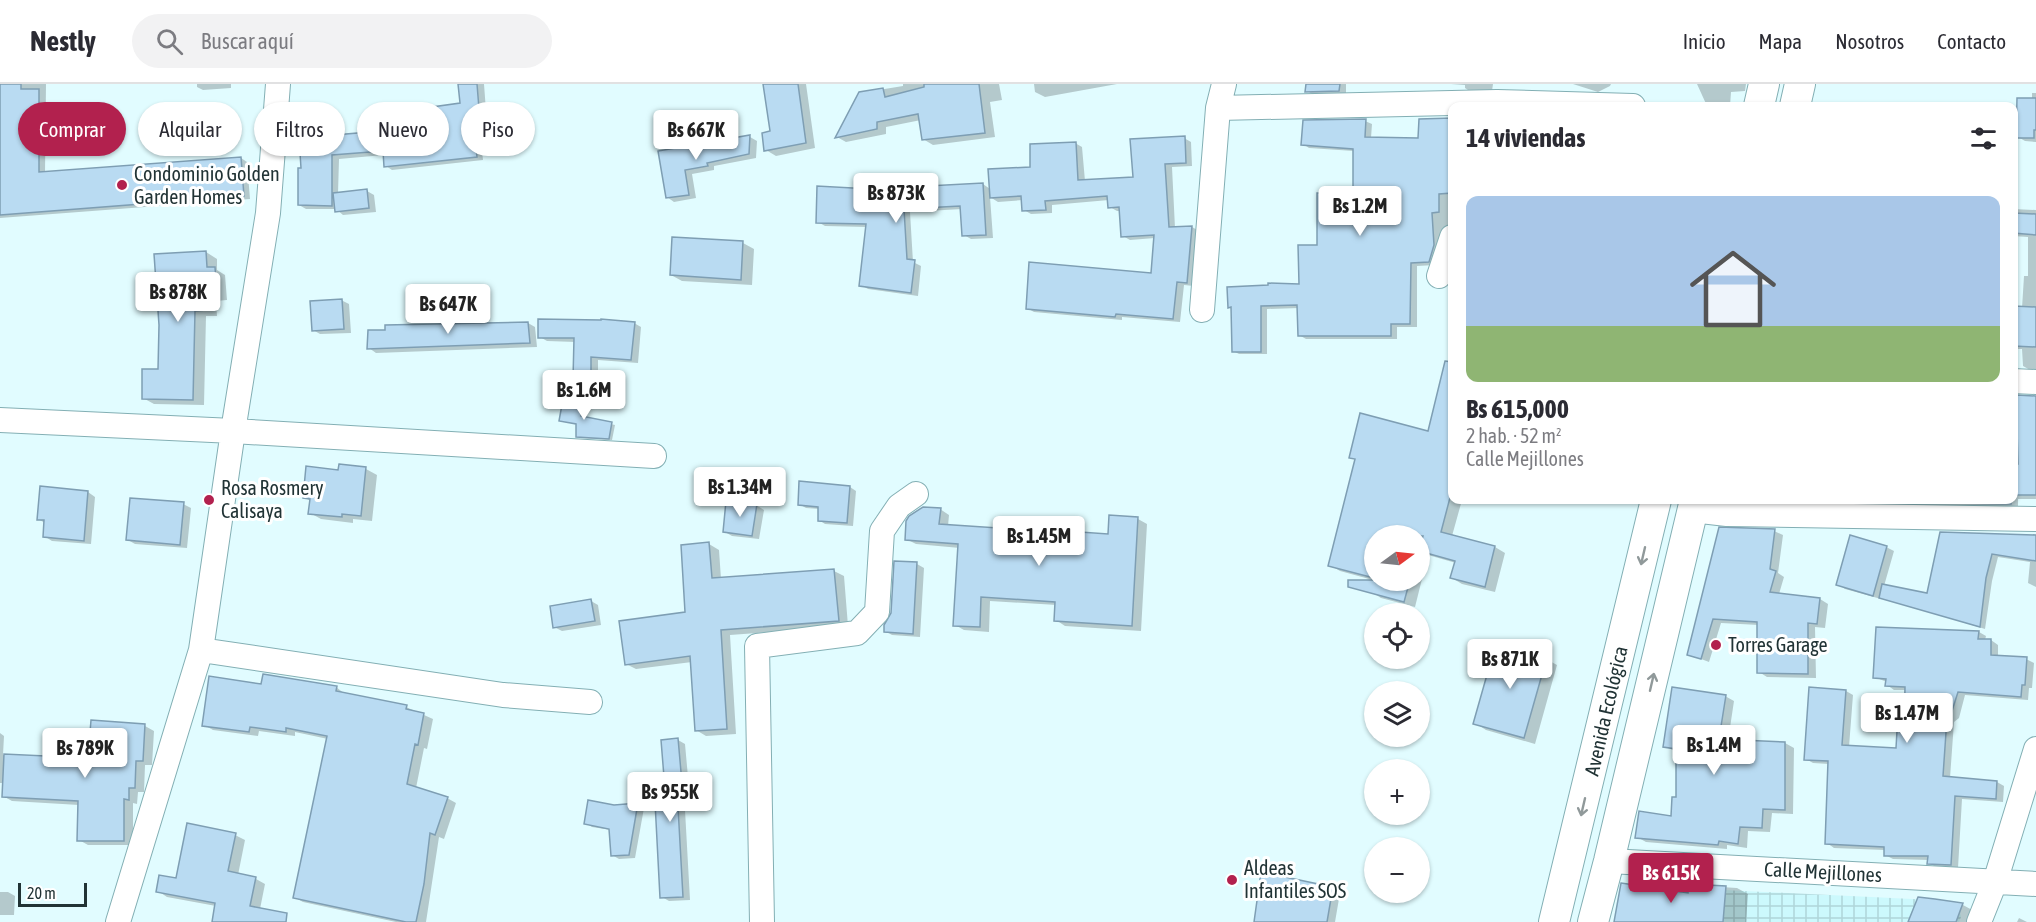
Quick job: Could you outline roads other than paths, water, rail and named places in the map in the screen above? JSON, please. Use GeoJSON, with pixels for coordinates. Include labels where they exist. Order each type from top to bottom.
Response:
{"type":"FeatureCollection","features":[{"type":"Feature","properties":{"kind":"main road"},"geometry":{"type":"LineString","coordinates":[[1760,102],[1764,84]]}},
{"type":"Feature","properties":{"kind":"main road"},"geometry":{"type":"LineString","coordinates":[[1797,102],[1800,84]]}},
{"type":"Feature","properties":{"kind":"main road","name":"Avenida Ecológica"},"geometry":{"type":"LineString","coordinates":[[1554,922],[1655,504]]}},
{"type":"Feature","properties":{"kind":"main road","name":"Avenida Ecológica"},"geometry":{"type":"LineString","coordinates":[[1593,922],[1693,505]]}},
{"type":"Feature","properties":{"kind":"street"},"geometry":{"type":"LineString","coordinates":[[118,922],[201,650],[268,213],[278,84]]}},
{"type":"Feature","properties":{"kind":"street"},"geometry":{"type":"LineString","coordinates":[[1203,310],[1218,108],[1224,84]]}},
{"type":"Feature","properties":{"kind":"street"},"geometry":{"type":"LineString","coordinates":[[1218,108],[1448,105]]}},
{"type":"Feature","properties":{"kind":"street"},"geometry":{"type":"LineString","coordinates":[[1439,276],[1448,249]]}},
{"type":"Feature","properties":{"kind":"street"},"geometry":{"type":"LineString","coordinates":[[2018,381],[2036,382]]}},
{"type":"Feature","properties":{"kind":"street"},"geometry":{"type":"LineString","coordinates":[[0,420],[233,431],[654,456]]}},
{"type":"Feature","properties":{"kind":"street"},"geometry":{"type":"LineString","coordinates":[[762,922],[758,646],[857,633],[877,612],[882,531],[899,506],[916,494]]}},
{"type":"Feature","properties":{"kind":"street"},"geometry":{"type":"LineString","coordinates":[[1693,505],[1727,514],[2036,519]]}},
{"type":"Feature","properties":{"kind":"street"},"geometry":{"type":"LineString","coordinates":[[201,650],[503,695],[590,702]]}},
{"type":"Feature","properties":{"kind":"street"},"geometry":{"type":"LineString","coordinates":[[1979,922],[1995,882],[2036,749]]}},
{"type":"Feature","properties":{"kind":"street","name":"Calle Mejillones"},"geometry":{"type":"LineString","coordinates":[[1609,861],[2036,884]]}},
{"type":"Feature","properties":{"kind":"place","name":"Condominio Golden Garden Homes"},"geometry":{"type":"Point","coordinates":[122,185]}},
{"type":"Feature","properties":{"kind":"place","name":"Rosa Rosmery Calisaya"},"geometry":{"type":"Point","coordinates":[209,500]}},
{"type":"Feature","properties":{"kind":"place","name":"Torres Garage"},"geometry":{"type":"Point","coordinates":[1716,645]}},
{"type":"Feature","properties":{"kind":"place","name":"Aldeas Infantiles SOS"},"geometry":{"type":"Point","coordinates":[1232,880]}}]}
